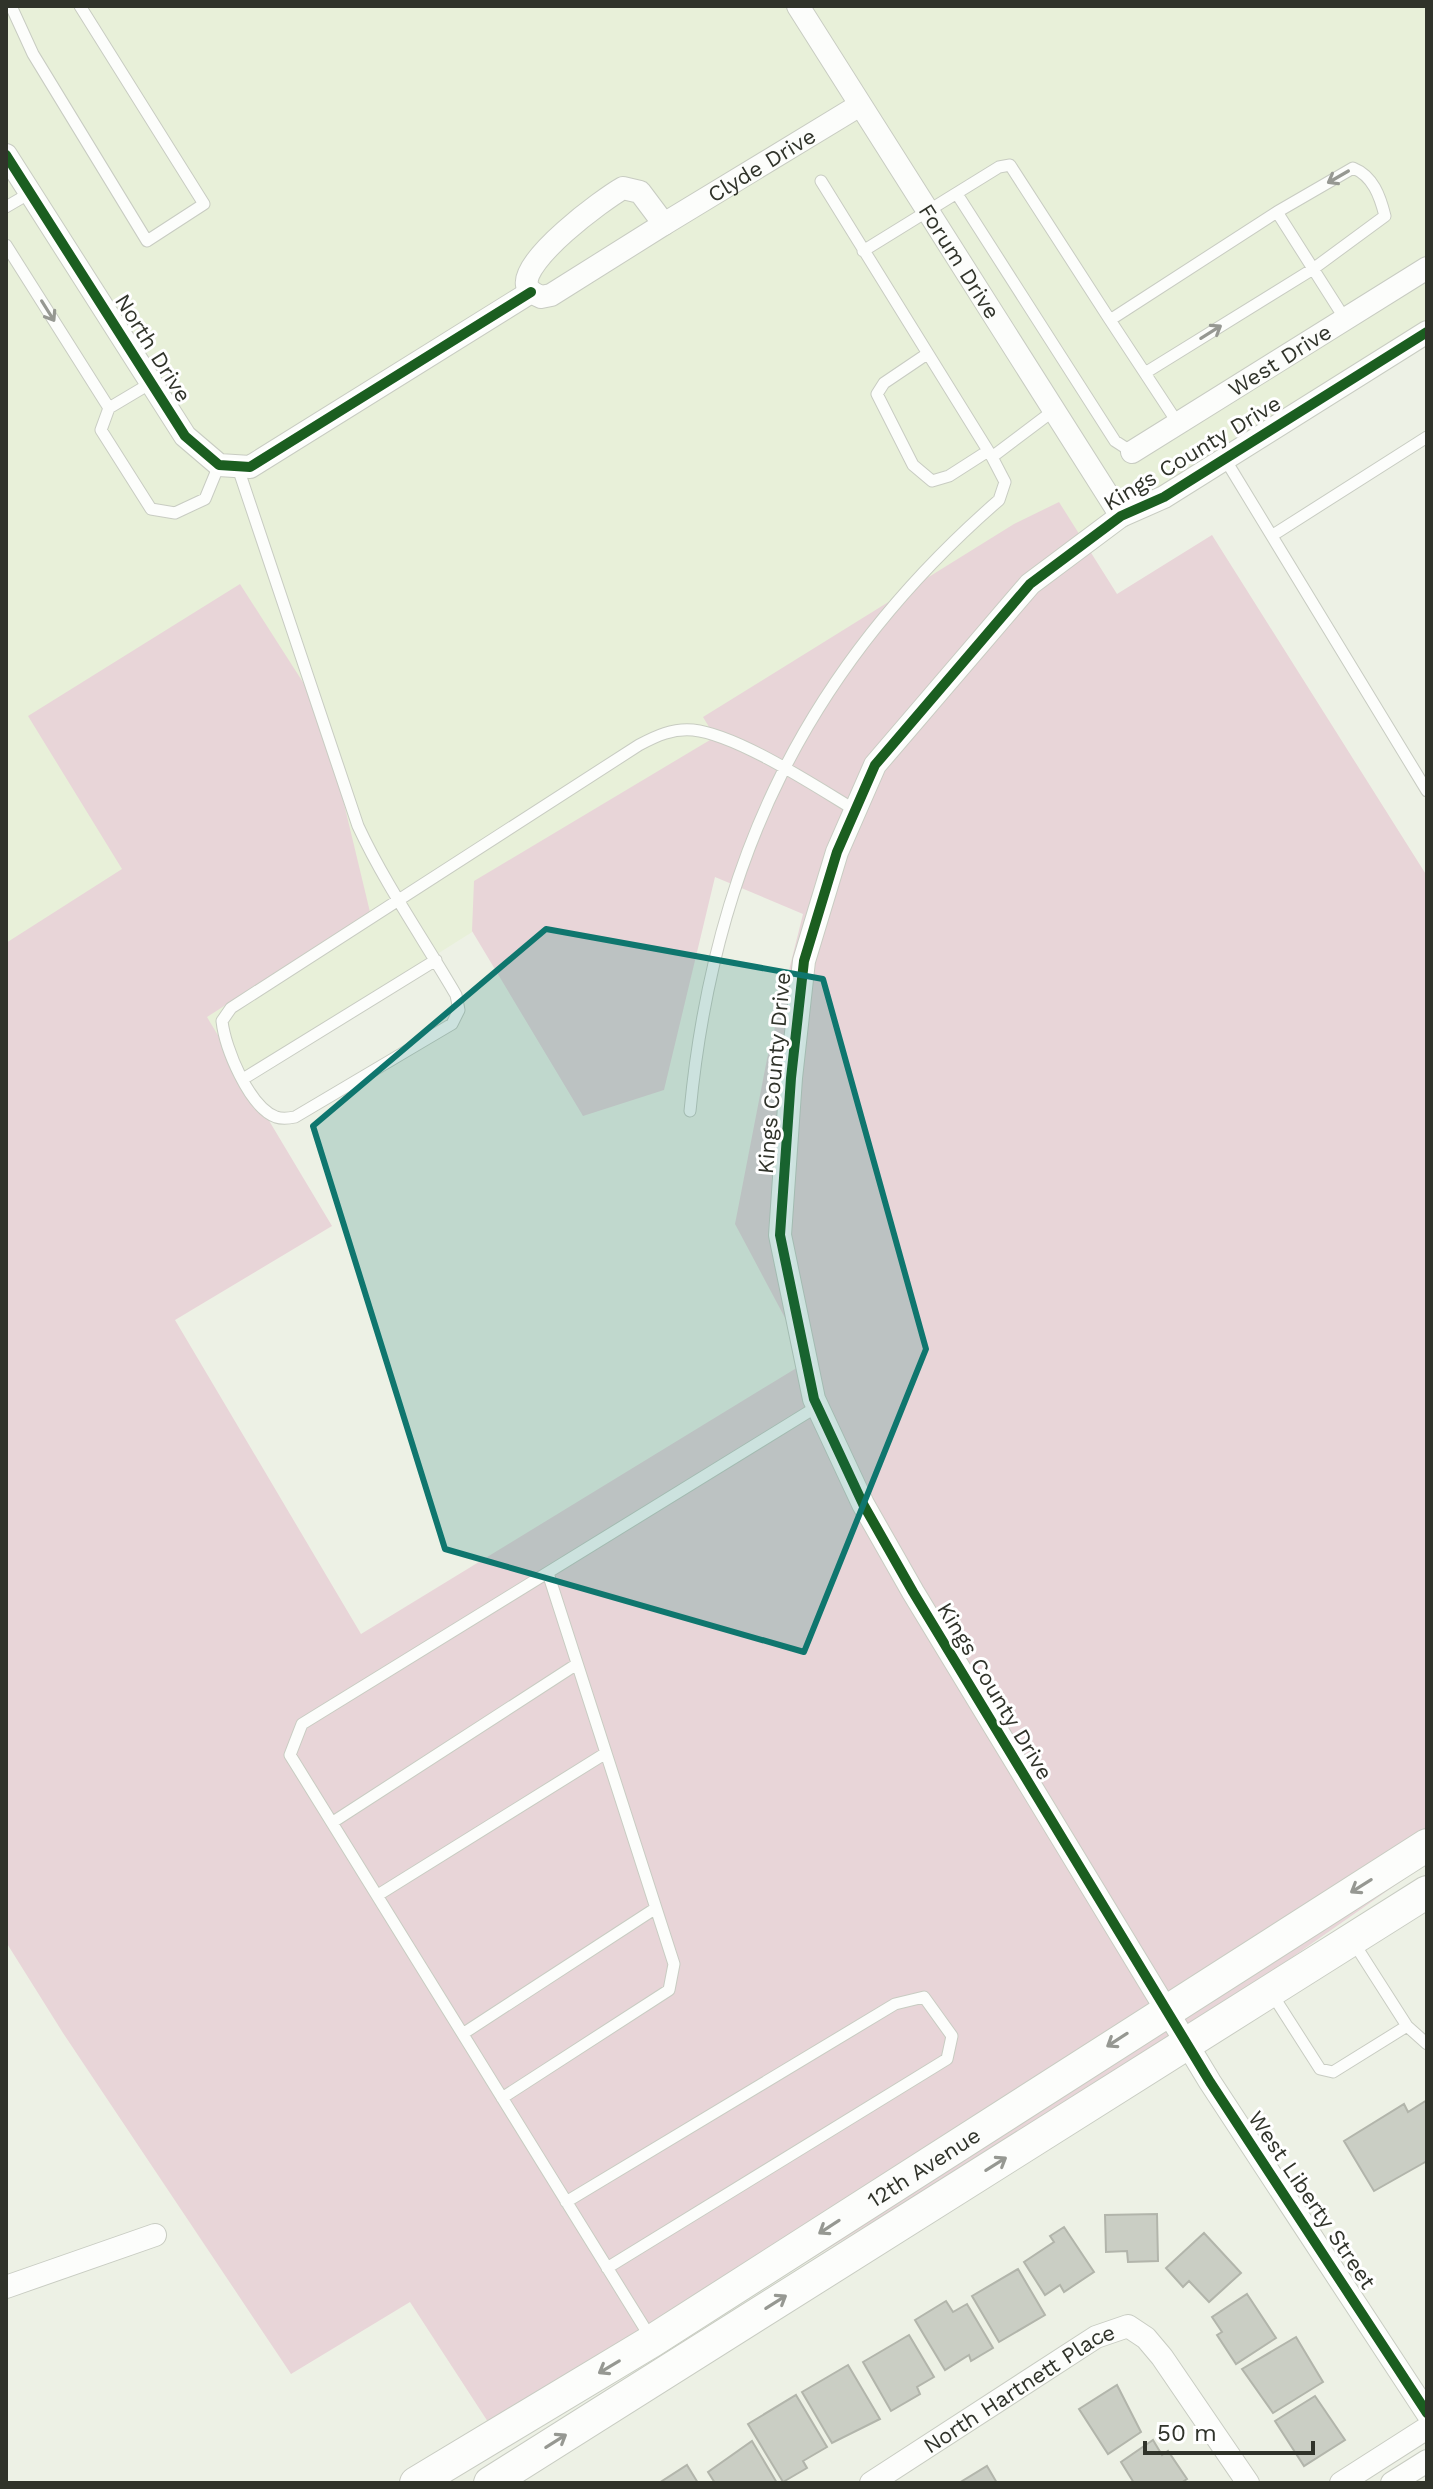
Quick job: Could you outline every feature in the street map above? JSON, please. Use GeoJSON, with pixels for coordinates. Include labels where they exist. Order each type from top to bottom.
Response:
{"type":"FeatureCollection","features":[{"type":"Feature","properties":{"kind":"main road","name":"12th Avenue"},"geometry":{"type":"LineString","coordinates":[[416,2483],[652,2341],[1165,2009],[1427,1845]]}},
{"type":"Feature","properties":{"kind":"main road","name":"12th Avenue"},"geometry":{"type":"LineString","coordinates":[[490,2483],[1427,1892]]}},
{"type":"Feature","properties":{"kind":"street","name":"Forum Drive"},"geometry":{"type":"LineString","coordinates":[[798,6],[1121,516]]}},
{"type":"Feature","properties":{"kind":"street","name":"Clyde Drive"},"geometry":{"type":"LineString","coordinates":[[531,292],[541,297],[551,295],[860,105]]}},
{"type":"Feature","properties":{"kind":"street","name":"North Drive"},"geometry":{"type":"LineString","coordinates":[[6,155],[185,436],[228,466]]}},
{"type":"Feature","properties":{"kind":"street"},"geometry":{"type":"LineString","coordinates":[[228,466],[250,467],[315,430],[531,292],[527,284],[528,270],[538,257],[605,198],[623,188],[640,192],[664,224]]}},
{"type":"Feature","properties":{"kind":"street","name":"West Drive"},"geometry":{"type":"LineString","coordinates":[[1132,452],[1427,268]]}},
{"type":"Feature","properties":{"kind":"street","name":"Kings County Drive"},"geometry":{"type":"LineString","coordinates":[[1165,2009],[913,1592],[863,1504],[818,1406],[780,1235],[791,1078],[804,961],[837,852],[875,765],[1030,584],[1121,516],[1164,497],[1427,332]]}},
{"type":"Feature","properties":{"kind":"street","name":"West Liberty Street"},"geometry":{"type":"LineString","coordinates":[[1165,2009],[1427,2413]]}},
{"type":"Feature","properties":{"kind":"street"},"geometry":{"type":"LineString","coordinates":[[6,2287],[155,2235]]}},
{"type":"Feature","properties":{"kind":"street","name":"North Hartnett Place"},"geometry":{"type":"LineString","coordinates":[[876,2482],[1096,2337],[1128,2326],[1146,2338],[1162,2357],[1248,2483]]}},
{"type":"Feature","properties":{"kind":"street"},"geometry":{"type":"LineString","coordinates":[[1341,2483],[1427,2428]]}},
{"type":"Feature","properties":{"kind":"street"},"geometry":{"type":"LineString","coordinates":[[1392,2483],[1427,2461]]}},
{"type":"Feature","properties":{"kind":"lane"},"geometry":{"type":"LineString","coordinates":[[11,6],[33,54],[147,241],[204,204],[80,6]]}},
{"type":"Feature","properties":{"kind":"lane"},"geometry":{"type":"LineString","coordinates":[[863,251],[999,167],[1010,165],[1179,425]]}},
{"type":"Feature","properties":{"kind":"lane"},"geometry":{"type":"LineString","coordinates":[[1110,320],[1277,212],[1353,168],[1365,173],[1381,198],[1385,216],[1313,269],[1145,373]]}},
{"type":"Feature","properties":{"kind":"lane"},"geometry":{"type":"LineString","coordinates":[[690,1111],[696,1049],[711,963],[743,859],[766,802],[857,651],[913,582],[999,500],[1005,482],[821,181]]}},
{"type":"Feature","properties":{"kind":"lane"},"geometry":{"type":"LineString","coordinates":[[6,207],[30,193]]}},
{"type":"Feature","properties":{"kind":"lane"},"geometry":{"type":"LineString","coordinates":[[957,194],[1115,441],[1132,452]]}},
{"type":"Feature","properties":{"kind":"lane"},"geometry":{"type":"LineString","coordinates":[[1277,212],[1345,319]]}},
{"type":"Feature","properties":{"kind":"lane"},"geometry":{"type":"LineString","coordinates":[[6,245],[109,408]]}},
{"type":"Feature","properties":{"kind":"lane"},"geometry":{"type":"LineString","coordinates":[[927,354],[884,383],[877,394],[913,465],[932,481],[949,476],[990,454],[1053,411]]}},
{"type":"Feature","properties":{"kind":"lane"},"geometry":{"type":"LineString","coordinates":[[151,383],[109,408],[101,430],[151,509],[175,513],[205,499],[228,466]]}},
{"type":"Feature","properties":{"kind":"lane"},"geometry":{"type":"LineString","coordinates":[[1273,535],[1427,437]]}},
{"type":"Feature","properties":{"kind":"lane"},"geometry":{"type":"LineString","coordinates":[[1225,459],[1427,791]]}},
{"type":"Feature","properties":{"kind":"lane"},"geometry":{"type":"LineString","coordinates":[[228,466],[358,826],[399,897],[436,960],[456,995],[459,1010],[452,1024],[295,1117],[278,1118],[262,1108],[225,1042],[222,1021],[231,1008],[399,897],[639,745],[664,732],[692,730],[720,738],[785,767],[855,810]]}},
{"type":"Feature","properties":{"kind":"lane"},"geometry":{"type":"LineString","coordinates":[[243,1079],[436,960]]}},
{"type":"Feature","properties":{"kind":"lane"},"geometry":{"type":"LineString","coordinates":[[652,2341],[290,1755],[302,1724],[818,1406]]}},
{"type":"Feature","properties":{"kind":"lane"},"geometry":{"type":"LineString","coordinates":[[502,2098],[669,1990],[674,1964],[548,1573]]}},
{"type":"Feature","properties":{"kind":"lane"},"geometry":{"type":"LineString","coordinates":[[333,1822],[577,1664]]}},
{"type":"Feature","properties":{"kind":"lane"},"geometry":{"type":"LineString","coordinates":[[378,1895],[606,1753]]}},
{"type":"Feature","properties":{"kind":"lane"},"geometry":{"type":"LineString","coordinates":[[464,2033],[656,1908]]}},
{"type":"Feature","properties":{"kind":"lane"},"geometry":{"type":"LineString","coordinates":[[1351,1939],[1407,2026],[1427,2044]]}},
{"type":"Feature","properties":{"kind":"lane"},"geometry":{"type":"LineString","coordinates":[[1270,1990],[1320,2069],[1333,2072],[1407,2026]]}},
{"type":"Feature","properties":{"kind":"lane"},"geometry":{"type":"LineString","coordinates":[[566,2202],[895,2004],[924,1997],[952,2036],[947,2059],[607,2268]]}},
{"type":"Feature","properties":{"kind":"highlighted area"},"geometry":{"type":"Polygon","coordinates":[[[546,929],[823,979],[926,1349],[804,1652],[445,1549],[313,1126],[546,929]]]}},
{"type":"Feature","properties":{"kind":"shaded area"},"geometry":{"type":"Polygon","coordinates":[[[6,6],[1427,6],[1427,332],[6,1225],[6,6]]]}},
{"type":"Feature","properties":{"kind":"shaded area"},"geometry":{"type":"Polygon","coordinates":[[[1059,502],[1117,594],[1212,535],[1427,876],[1427,1863],[1171,2042],[503,2445],[410,2302],[291,2374],[63,2033],[6,1942],[6,943],[122,869],[28,716],[240,584],[322,712],[370,912],[207,1017],[332,1226],[175,1320],[361,1634],[808,1361],[735,1224],[767,1059],[803,914],[715,877],[664,1090],[583,1116],[472,931],[474,881],[715,737],[703,717],[1014,524],[1059,502]]]}},
{"type":"Feature","properties":{"kind":"building"},"geometry":{"type":"Polygon","coordinates":[[[1427,2100],[1427,2161],[1374,2191],[1344,2141],[1404,2104],[1408,2112],[1427,2100]]]}},
{"type":"Feature","properties":{"kind":"building"},"geometry":{"type":"Polygon","coordinates":[[[1157,2214],[1158,2261],[1128,2262],[1127,2251],[1106,2252],[1105,2215],[1157,2214]]]}},
{"type":"Feature","properties":{"kind":"building"},"geometry":{"type":"Polygon","coordinates":[[[1064,2227],[1094,2272],[1064,2292],[1060,2285],[1045,2295],[1024,2262],[1054,2242],[1050,2236],[1064,2227]]]}},
{"type":"Feature","properties":{"kind":"building"},"geometry":{"type":"Polygon","coordinates":[[[1204,2233],[1241,2273],[1209,2302],[1189,2281],[1183,2287],[1166,2268],[1204,2233]]]}},
{"type":"Feature","properties":{"kind":"building"},"geometry":{"type":"Polygon","coordinates":[[[1018,2269],[1045,2315],[999,2342],[972,2296],[1018,2269]]]}},
{"type":"Feature","properties":{"kind":"building"},"geometry":{"type":"Polygon","coordinates":[[[1247,2294],[1276,2338],[1236,2364],[1217,2335],[1222,2332],[1212,2317],[1247,2294]]]}},
{"type":"Feature","properties":{"kind":"building"},"geometry":{"type":"Polygon","coordinates":[[[946,2301],[953,2312],[967,2304],[993,2348],[971,2361],[969,2355],[945,2370],[915,2320],[946,2301]]]}},
{"type":"Feature","properties":{"kind":"building"},"geometry":{"type":"Polygon","coordinates":[[[909,2335],[934,2377],[917,2387],[920,2394],[891,2411],[863,2362],[909,2335]]]}},
{"type":"Feature","properties":{"kind":"building"},"geometry":{"type":"Polygon","coordinates":[[[1296,2337],[1323,2382],[1273,2413],[1242,2369],[1296,2337]]]}},
{"type":"Feature","properties":{"kind":"building"},"geometry":{"type":"Polygon","coordinates":[[[848,2365],[880,2419],[832,2443],[802,2392],[848,2365]]]}},
{"type":"Feature","properties":{"kind":"building"},"geometry":{"type":"Polygon","coordinates":[[[1117,2385],[1141,2432],[1108,2454],[1079,2409],[1117,2385]]]}},
{"type":"Feature","properties":{"kind":"building"},"geometry":{"type":"Polygon","coordinates":[[[796,2395],[827,2447],[803,2461],[807,2468],[783,2482],[748,2424],[796,2395]]]}},
{"type":"Feature","properties":{"kind":"building"},"geometry":{"type":"Polygon","coordinates":[[[1315,2396],[1345,2440],[1304,2466],[1275,2421],[1315,2396]]]}},
{"type":"Feature","properties":{"kind":"building"},"geometry":{"type":"Polygon","coordinates":[[[1153,2440],[1162,2455],[1168,2451],[1187,2479],[1181,2483],[1134,2483],[1121,2462],[1153,2440]]]}},
{"type":"Feature","properties":{"kind":"building"},"geometry":{"type":"Polygon","coordinates":[[[752,2441],[777,2483],[715,2483],[708,2472],[752,2441]]]}},
{"type":"Feature","properties":{"kind":"building"},"geometry":{"type":"Polygon","coordinates":[[[687,2465],[698,2483],[659,2483],[687,2465]]]}},
{"type":"Feature","properties":{"kind":"building"},"geometry":{"type":"Polygon","coordinates":[[[987,2466],[997,2483],[959,2483],[987,2466]]]}},
{"type":"Feature","properties":{"kind":"cycle path"},"geometry":{"type":"LineString","coordinates":[[6,155],[185,436],[219,465],[250,467],[531,292]]}},
{"type":"Feature","properties":{"kind":"cycle path"},"geometry":{"type":"LineString","coordinates":[[1427,332],[1164,497],[1121,516],[1030,584],[875,765],[837,852],[804,961],[791,1078],[780,1235],[814,1399],[863,1504],[913,1592],[1210,2082],[1427,2413]]}}]}
